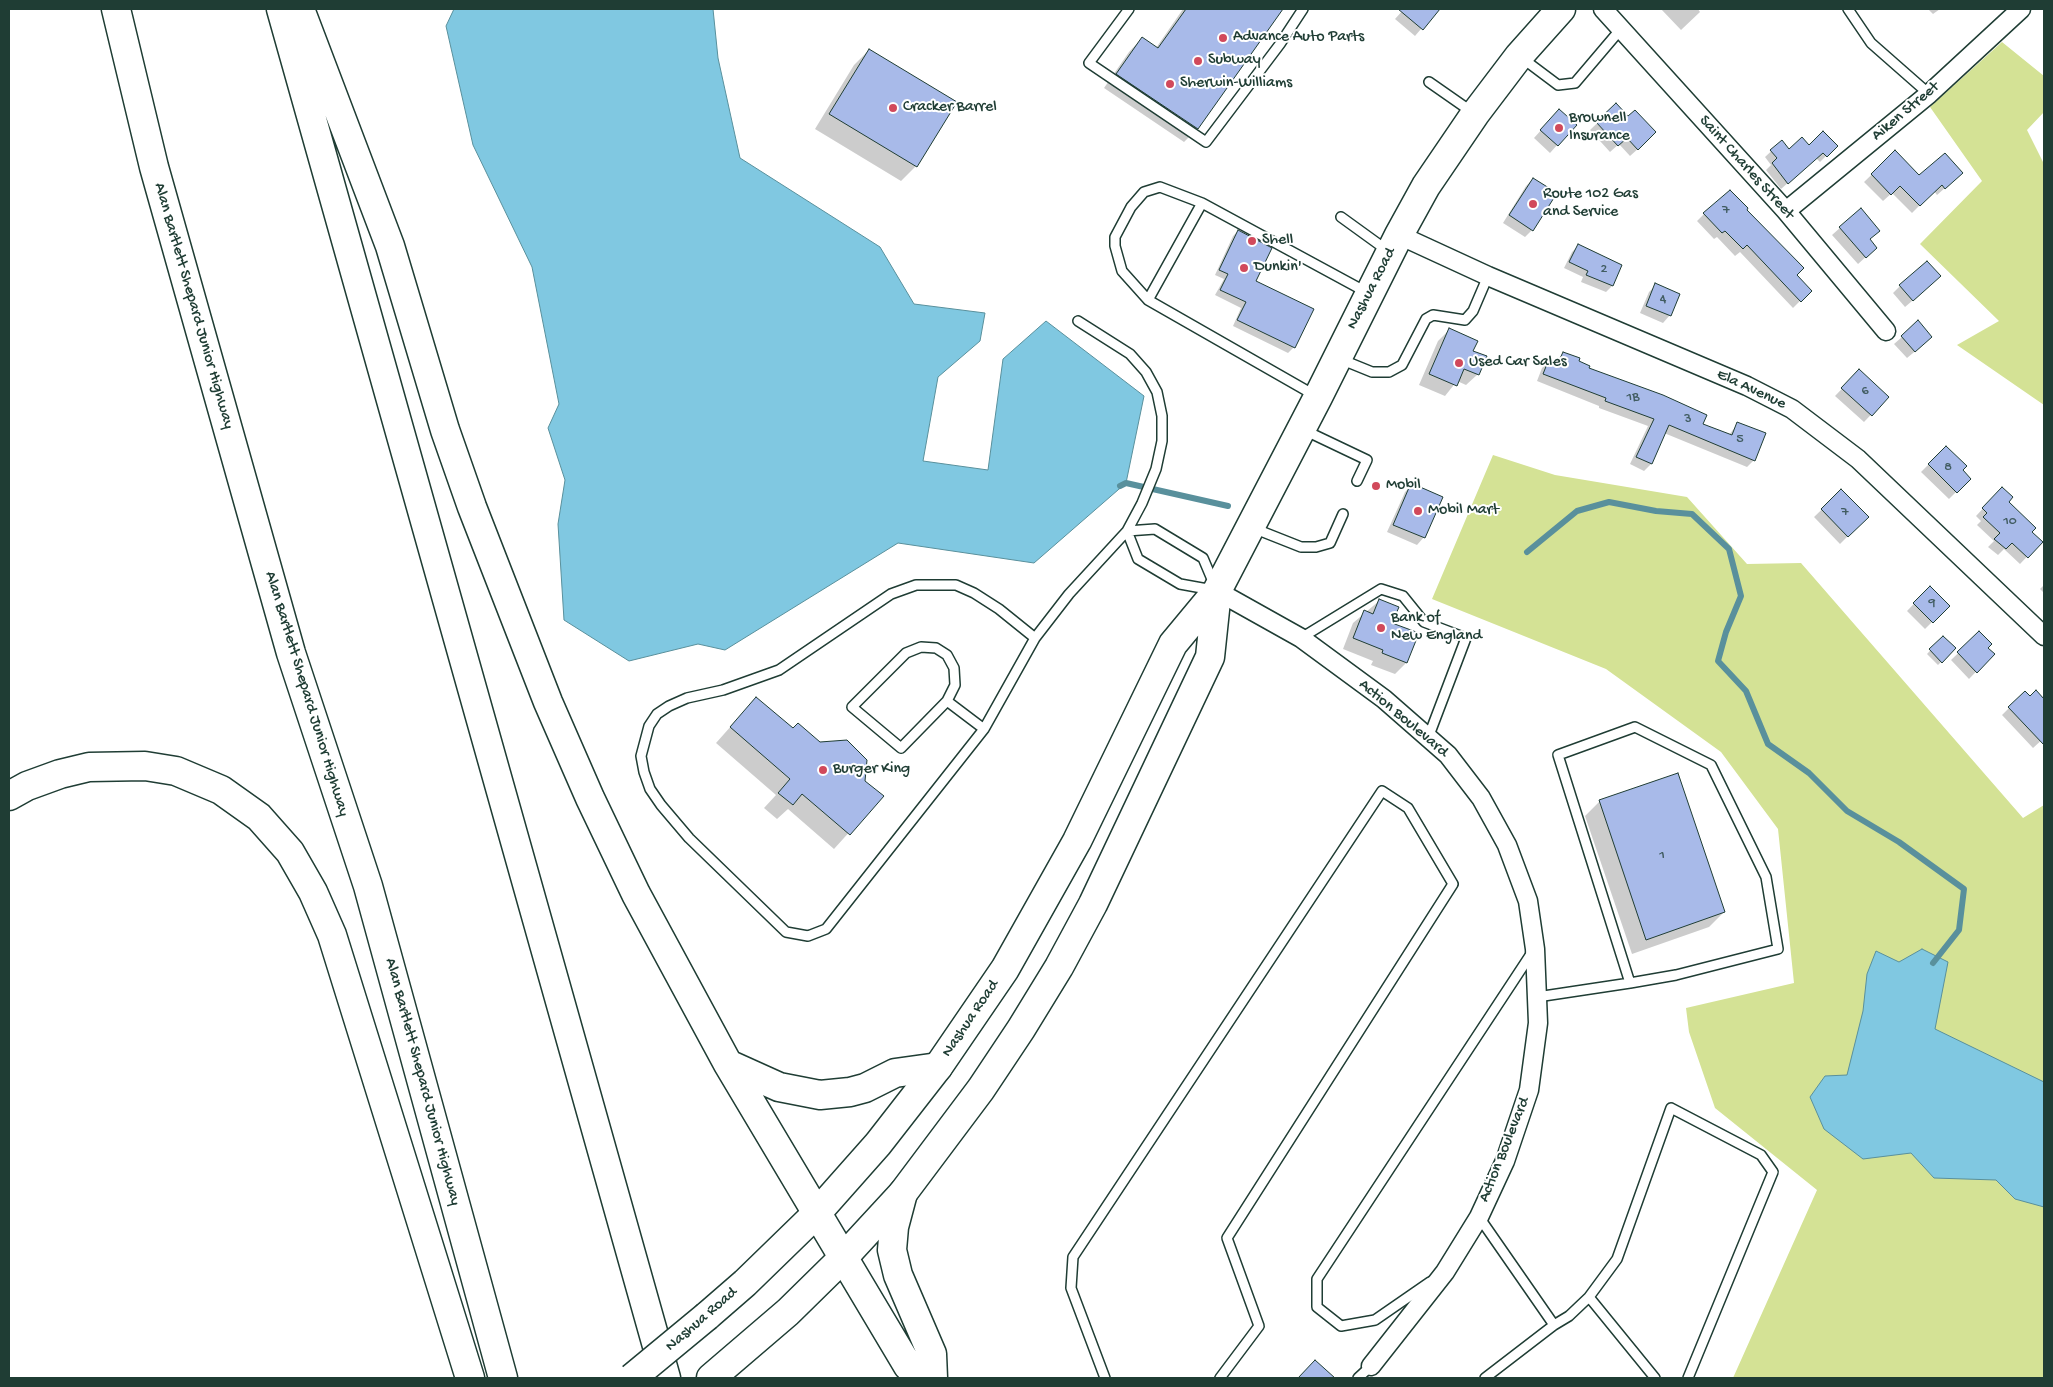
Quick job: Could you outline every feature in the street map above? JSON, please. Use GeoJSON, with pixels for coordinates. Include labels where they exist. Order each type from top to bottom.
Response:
{"type":"FeatureCollection","features":[{"type":"Feature","properties":{"kind":"main road","name":"Alan Bartlett Shepard Junior Highway"},"geometry":{"type":"LineString","coordinates":[[116,9],[154,167],[288,644],[368,886],[503,1378]]}},
{"type":"Feature","properties":{"kind":"main road"},"geometry":{"type":"LineString","coordinates":[[281,9],[666,1378]]}},
{"type":"Feature","properties":{"kind":"main road"},"geometry":{"type":"LineString","coordinates":[[300,9],[390,246],[445,430],[472,507],[548,702],[636,894],[728,1064],[908,1366],[923,1378]]}},
{"type":"Feature","properties":{"kind":"main road","name":"Nashua Road"},"geometry":{"type":"LineString","coordinates":[[632,1378],[758,1271],[816,1214],[878,1144],[938,1067],[1005,969],[1059,875],[1173,644],[1217,591],[1338,358],[1394,244],[1426,186],[1475,114],[1519,56],[1561,9]]}},
{"type":"Feature","properties":{"kind":"main road","name":"Nashua Road"},"geometry":{"type":"LineString","coordinates":[[717,1374],[788,1312],[843,1258],[903,1193],[981,1089],[1021,1029],[1059,967],[1093,904],[1210,657],[1217,591]]}},
{"type":"Feature","properties":{"kind":"main road"},"geometry":{"type":"LineString","coordinates":[[9,796],[26,786],[60,774],[89,768],[145,766],[176,771],[222,790],[259,817],[290,852],[313,892],[332,935],[470,1378]]}},
{"type":"Feature","properties":{"kind":"main road"},"geometry":{"type":"LineString","coordinates":[[728,1064],[779,1087],[820,1095],[850,1092],[865,1088],[895,1073],[938,1067]]}},
{"type":"Feature","properties":{"kind":"main road"},"geometry":{"type":"LineString","coordinates":[[903,1193],[894,1227],[892,1250],[898,1275],[932,1354],[933,1378]]}},
{"type":"Feature","properties":{"kind":"street","name":"Saint Charles Street"},"geometry":{"type":"LineString","coordinates":[[1603,9],[1620,30],[1786,211],[1886,331]]}},
{"type":"Feature","properties":{"kind":"street","name":"Aiken Street"},"geometry":{"type":"LineString","coordinates":[[1786,211],[1929,94],[2021,9]]}},
{"type":"Feature","properties":{"kind":"street","name":"Ela Avenue"},"geometry":{"type":"LineString","coordinates":[[1394,244],[1488,276],[1747,386],[1792,409],[1858,459],[2044,636]]}},
{"type":"Feature","properties":{"kind":"street","name":"Action Boulevard"},"geometry":{"type":"LineString","coordinates":[[1217,591],[1301,638],[1384,699],[1448,755],[1481,798],[1507,845],[1528,901],[1535,949],[1538,1022],[1529,1090],[1505,1161],[1479,1217],[1444,1272],[1364,1372]]}},
{"type":"Feature","properties":{"kind":"lane"},"geometry":{"type":"LineString","coordinates":[[1129,9],[1089,63],[1206,142],[1303,9]]}},
{"type":"Feature","properties":{"kind":"lane"},"geometry":{"type":"LineString","coordinates":[[1848,9],[1871,42],[1929,94]]}},
{"type":"Feature","properties":{"kind":"lane"},"geometry":{"type":"LineString","coordinates":[[1519,56],[1558,84],[1575,82],[1620,30]]}},
{"type":"Feature","properties":{"kind":"lane"},"geometry":{"type":"LineString","coordinates":[[1429,82],[1475,114]]}},
{"type":"Feature","properties":{"kind":"lane"},"geometry":{"type":"LineString","coordinates":[[1318,397],[1148,300],[1122,271],[1114,246],[1114,237],[1131,207],[1144,192],[1160,187],[1202,203],[1369,293]]}},
{"type":"Feature","properties":{"kind":"lane"},"geometry":{"type":"LineString","coordinates":[[1148,300],[1202,203]]}},
{"type":"Feature","properties":{"kind":"lane"},"geometry":{"type":"LineString","coordinates":[[1342,217],[1394,244]]}},
{"type":"Feature","properties":{"kind":"lane"},"geometry":{"type":"LineString","coordinates":[[1338,358],[1372,372],[1389,372],[1402,365],[1426,319],[1433,316],[1465,320],[1473,311],[1488,276]]}},
{"type":"Feature","properties":{"kind":"lane"},"geometry":{"type":"LineString","coordinates":[[1035,638],[999,608],[956,585],[916,585],[891,594],[779,670],[723,690],[687,698],[657,714],[649,726],[641,756],[650,789],[689,838],[786,932],[808,936],[826,929],[984,730],[1035,638],[1069,594],[1127,530],[1142,503],[1156,469],[1162,441],[1162,416],[1157,392],[1150,379],[1130,354],[1078,321]]}},
{"type":"Feature","properties":{"kind":"lane"},"geometry":{"type":"LineString","coordinates":[[1302,428],[1366,460],[1357,481]]}},
{"type":"Feature","properties":{"kind":"lane"},"geometry":{"type":"LineString","coordinates":[[1250,527],[1301,547],[1316,547],[1330,543],[1343,514]]}},
{"type":"Feature","properties":{"kind":"lane"},"geometry":{"type":"LineString","coordinates":[[1127,530],[1155,529],[1203,558],[1217,591]]}},
{"type":"Feature","properties":{"kind":"lane"},"geometry":{"type":"LineString","coordinates":[[1127,530],[1138,559],[1180,584],[1217,591]]}},
{"type":"Feature","properties":{"kind":"lane"},"geometry":{"type":"LineString","coordinates":[[1301,638],[1381,589],[1403,596],[1424,622],[1466,638],[1428,738]]}},
{"type":"Feature","properties":{"kind":"lane"},"geometry":{"type":"LineString","coordinates":[[921,647],[936,648],[947,655],[954,668],[955,685],[947,701],[901,748],[852,707],[906,653],[921,647]]}},
{"type":"Feature","properties":{"kind":"lane"},"geometry":{"type":"LineString","coordinates":[[947,701],[984,730]]}},
{"type":"Feature","properties":{"kind":"lane"},"geometry":{"type":"LineString","coordinates":[[1537,997],[1676,975],[1778,949],[1766,877],[1711,765],[1635,727],[1558,755],[1630,982]]}},
{"type":"Feature","properties":{"kind":"lane"},"geometry":{"type":"LineString","coordinates":[[1105,1378],[1071,1288],[1074,1257],[1382,791],[1408,808],[1453,884],[1227,1238],[1259,1326],[1220,1378]]}},
{"type":"Feature","properties":{"kind":"lane"},"geometry":{"type":"LineString","coordinates":[[1444,1272],[1375,1320],[1340,1326],[1317,1307],[1317,1279],[1535,949]]}},
{"type":"Feature","properties":{"kind":"lane"},"geometry":{"type":"LineString","coordinates":[[1485,1378],[1554,1325],[1569,1316],[1589,1297],[1617,1259],[1671,1108],[1761,1155],[1773,1172],[1688,1378]]}},
{"type":"Feature","properties":{"kind":"lane"},"geometry":{"type":"LineString","coordinates":[[1479,1217],[1554,1325]]}},
{"type":"Feature","properties":{"kind":"lane"},"geometry":{"type":"LineString","coordinates":[[1589,1297],[1655,1378]]}},
{"type":"Feature","properties":{"kind":"green space"},"geometry":{"type":"Polygon","coordinates":[[[2002,42],[2044,76],[2044,112],[2027,130],[2044,164],[2044,405],[1957,345],[1999,321],[1920,244],[1982,181],[1930,107],[2002,42]]]}},
{"type":"Feature","properties":{"kind":"green space"},"geometry":{"type":"Polygon","coordinates":[[[1493,455],[1555,475],[1687,497],[1747,564],[1801,563],[2023,818],[2044,805],[2044,1378],[1733,1378],[1817,1190],[1715,1108],[1689,1032],[1686,1008],[1794,983],[1778,829],[1721,752],[1606,669],[1432,599],[1493,455]]]}},
{"type":"Feature","properties":{"kind":"water"},"geometry":{"type":"Polygon","coordinates":[[[454,9],[713,9],[718,58],[740,158],[880,247],[914,304],[985,313],[980,341],[938,377],[923,461],[988,470],[1003,359],[1046,321],[1144,396],[1126,483],[1034,563],[898,543],[725,650],[698,644],[629,661],[564,620],[558,524],[565,480],[548,428],[559,404],[532,267],[473,145],[446,26],[454,9]]]}},
{"type":"Feature","properties":{"kind":"water"},"geometry":{"type":"Polygon","coordinates":[[[1922,949],[1948,962],[1935,1029],[2044,1082],[2044,1207],[2015,1199],[1996,1180],[1934,1178],[1911,1153],[1863,1159],[1824,1129],[1810,1097],[1825,1076],[1847,1075],[1863,1011],[1867,974],[1876,951],[1899,962],[1922,949]]]}},
{"type":"Feature","properties":{"kind":"building"},"geometry":{"type":"Polygon","coordinates":[[[1186,9],[1283,9],[1198,129],[1116,74],[1142,37],[1158,48],[1186,9]]]}},
{"type":"Feature","properties":{"kind":"building"},"geometry":{"type":"Polygon","coordinates":[[[1398,9],[1440,9],[1423,30],[1398,9]]]}},
{"type":"Feature","properties":{"kind":"building","name":"Cracker Barrel"},"geometry":{"type":"Polygon","coordinates":[[[869,49],[957,102],[917,167],[829,114],[869,49]]]}},
{"type":"Feature","properties":{"kind":"building"},"geometry":{"type":"Polygon","coordinates":[[[1616,103],[1628,116],[1635,110],[1656,132],[1638,150],[1627,138],[1618,146],[1596,122],[1616,103]]]}},
{"type":"Feature","properties":{"kind":"building","name":"Brownell Insurance"},"geometry":{"type":"Polygon","coordinates":[[[1559,109],[1577,125],[1558,146],[1540,130],[1559,109]]]}},
{"type":"Feature","properties":{"kind":"building"},"geometry":{"type":"Polygon","coordinates":[[[1823,131],[1838,146],[1827,157],[1823,153],[1788,184],[1772,163],[1777,158],[1770,150],[1782,140],[1789,149],[1802,137],[1809,145],[1823,131]]]}},
{"type":"Feature","properties":{"kind":"building"},"geometry":{"type":"Polygon","coordinates":[[[1895,150],[1919,175],[1945,153],[1963,173],[1945,189],[1942,185],[1920,206],[1900,186],[1891,195],[1871,174],[1895,150]]]}},
{"type":"Feature","properties":{"kind":"building","name":"Route 102 Gas and Service"},"geometry":{"type":"Polygon","coordinates":[[[1533,178],[1557,193],[1533,231],[1509,215],[1533,178]]]}},
{"type":"Feature","properties":{"kind":"building"},"geometry":{"type":"Polygon","coordinates":[[[1730,190],[1804,268],[1797,275],[1812,291],[1801,302],[1747,245],[1743,249],[1725,231],[1722,233],[1703,213],[1730,190]]]}},
{"type":"Feature","properties":{"kind":"building"},"geometry":{"type":"Polygon","coordinates":[[[1861,208],[1880,231],[1870,239],[1877,248],[1866,258],[1839,227],[1861,208]]]}},
{"type":"Feature","properties":{"kind":"building"},"geometry":{"type":"Polygon","coordinates":[[[1238,230],[1272,248],[1256,281],[1314,309],[1295,348],[1237,320],[1246,302],[1220,290],[1228,274],[1219,270],[1238,230]]]}},
{"type":"Feature","properties":{"kind":"building"},"geometry":{"type":"Polygon","coordinates":[[[1578,244],[1622,265],[1613,286],[1586,275],[1588,271],[1569,262],[1578,244]]]}},
{"type":"Feature","properties":{"kind":"building"},"geometry":{"type":"Polygon","coordinates":[[[1927,261],[1941,276],[1913,301],[1899,285],[1927,261]]]}},
{"type":"Feature","properties":{"kind":"building"},"geometry":{"type":"Polygon","coordinates":[[[1655,283],[1680,294],[1671,316],[1646,306],[1655,283]]]}},
{"type":"Feature","properties":{"kind":"building"},"geometry":{"type":"Polygon","coordinates":[[[1918,320],[1932,337],[1915,352],[1901,336],[1918,320]]]}},
{"type":"Feature","properties":{"kind":"building","name":"Used Car Sales"},"geometry":{"type":"Polygon","coordinates":[[[1449,328],[1478,341],[1473,351],[1487,356],[1479,375],[1464,369],[1457,386],[1429,374],[1449,328]]]}},
{"type":"Feature","properties":{"kind":"building"},"geometry":{"type":"Polygon","coordinates":[[[1563,352],[1580,358],[1579,361],[1590,366],[1589,368],[1663,395],[1707,415],[1703,424],[1732,435],[1737,422],[1766,433],[1755,461],[1669,425],[1652,464],[1636,457],[1654,419],[1605,401],[1606,398],[1543,374],[1549,359],[1558,363],[1563,352]]]}},
{"type":"Feature","properties":{"kind":"building"},"geometry":{"type":"Polygon","coordinates":[[[1859,369],[1889,397],[1872,416],[1841,388],[1859,369]]]}},
{"type":"Feature","properties":{"kind":"building"},"geometry":{"type":"Polygon","coordinates":[[[1946,446],[1967,466],[1963,470],[1971,479],[1957,493],[1928,464],[1946,446]]]}},
{"type":"Feature","properties":{"kind":"building","name":"Mobil Mart"},"geometry":{"type":"Polygon","coordinates":[[[1411,483],[1443,497],[1425,538],[1393,525],[1411,483]]]}},
{"type":"Feature","properties":{"kind":"building"},"geometry":{"type":"Polygon","coordinates":[[[2002,487],[2013,497],[2009,502],[2036,528],[2032,532],[2043,542],[2028,558],[2012,543],[2006,549],[1994,539],[2000,533],[1983,517],[1987,513],[1982,508],[2002,487]]]}},
{"type":"Feature","properties":{"kind":"building"},"geometry":{"type":"Polygon","coordinates":[[[1841,489],[1869,517],[1848,537],[1821,509],[1841,489]]]}},
{"type":"Feature","properties":{"kind":"building"},"geometry":{"type":"Polygon","coordinates":[[[1930,586],[1950,606],[1933,623],[1913,603],[1930,586]]]}},
{"type":"Feature","properties":{"kind":"building","name":"Bank of New England"},"geometry":{"type":"Polygon","coordinates":[[[1379,599],[1399,607],[1392,623],[1419,633],[1407,663],[1382,653],[1383,650],[1353,638],[1364,610],[1373,614],[1379,599]]]}},
{"type":"Feature","properties":{"kind":"building"},"geometry":{"type":"Polygon","coordinates":[[[1979,631],[1992,644],[1988,648],[1995,654],[1977,673],[1957,652],[1979,631]]]}},
{"type":"Feature","properties":{"kind":"building"},"geometry":{"type":"Polygon","coordinates":[[[1943,636],[1956,648],[1942,663],[1929,649],[1943,636]]]}},
{"type":"Feature","properties":{"kind":"building"},"geometry":{"type":"Polygon","coordinates":[[[2036,690],[2044,699],[2044,745],[2008,707],[2025,691],[2030,696],[2036,690]]]}},
{"type":"Feature","properties":{"kind":"building","name":"Burger King"},"geometry":{"type":"Polygon","coordinates":[[[756,697],[793,728],[798,723],[820,742],[847,740],[867,760],[865,781],[884,796],[850,835],[802,794],[793,805],[778,793],[790,779],[730,727],[756,697]]]}},
{"type":"Feature","properties":{"kind":"building"},"geometry":{"type":"Polygon","coordinates":[[[1678,773],[1725,912],[1646,940],[1599,800],[1678,773]]]}},
{"type":"Feature","properties":{"kind":"building"},"geometry":{"type":"Polygon","coordinates":[[[1315,1360],[1335,1378],[1298,1378],[1315,1360]]]}},
{"type":"Feature","properties":{"kind":"waterway"},"geometry":{"type":"LineString","coordinates":[[1120,486],[1126,483],[1228,506]]}},
{"type":"Feature","properties":{"kind":"waterway"},"geometry":{"type":"LineString","coordinates":[[1527,552],[1577,511],[1609,502],[1656,511],[1692,514],[1729,549],[1741,596],[1726,632],[1718,661],[1746,691],[1768,744],[1809,773],[1847,811],[1899,842],[1964,889],[1959,930],[1933,963]]}},
{"type":"Feature","properties":{"kind":"place","name":"Advance Auto Parts"},"geometry":{"type":"Point","coordinates":[1223,38]}},
{"type":"Feature","properties":{"kind":"place","name":"Subway"},"geometry":{"type":"Point","coordinates":[1198,61]}},
{"type":"Feature","properties":{"kind":"place","name":"Sherwin-Williams"},"geometry":{"type":"Point","coordinates":[1170,84]}},
{"type":"Feature","properties":{"kind":"place","name":"Cracker Barrel"},"geometry":{"type":"Point","coordinates":[893,108]}},
{"type":"Feature","properties":{"kind":"place","name":"Brownell Insurance"},"geometry":{"type":"Point","coordinates":[1559,128]}},
{"type":"Feature","properties":{"kind":"place","name":"Route 102 Gas and Service"},"geometry":{"type":"Point","coordinates":[1533,204]}},
{"type":"Feature","properties":{"kind":"place","name":"Shell"},"geometry":{"type":"Point","coordinates":[1252,241]}},
{"type":"Feature","properties":{"kind":"place","name":"Dunkin'"},"geometry":{"type":"Point","coordinates":[1244,268]}},
{"type":"Feature","properties":{"kind":"place","name":"Used Car Sales"},"geometry":{"type":"Point","coordinates":[1459,363]}},
{"type":"Feature","properties":{"kind":"place","name":"Mobil"},"geometry":{"type":"Point","coordinates":[1376,486]}},
{"type":"Feature","properties":{"kind":"place","name":"Mobil Mart"},"geometry":{"type":"Point","coordinates":[1418,511]}},
{"type":"Feature","properties":{"kind":"place","name":"Bank of New England"},"geometry":{"type":"Point","coordinates":[1381,628]}},
{"type":"Feature","properties":{"kind":"place","name":"Burger King"},"geometry":{"type":"Point","coordinates":[823,770]}}]}
